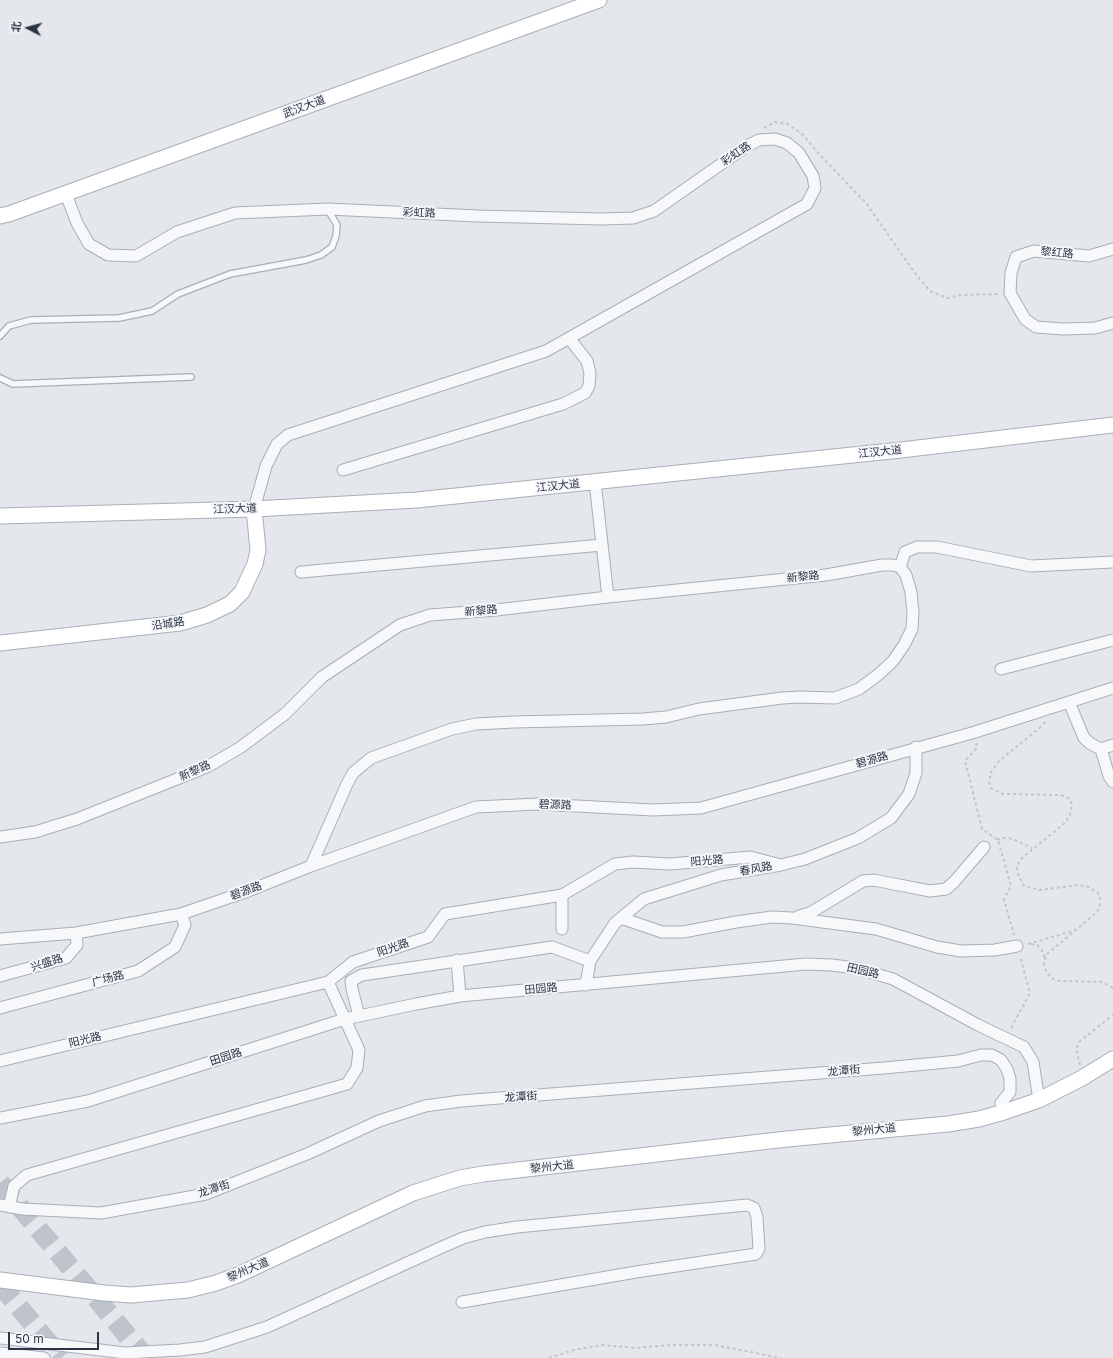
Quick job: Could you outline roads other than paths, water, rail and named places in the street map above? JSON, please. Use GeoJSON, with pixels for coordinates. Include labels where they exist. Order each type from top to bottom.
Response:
{"type":"FeatureCollection","features":[{"type":"Feature","properties":{"kind":"main road","name":"武汉大道"},"geometry":{"type":"LineString","coordinates":[[5,215],[599,0]]}},
{"type":"Feature","properties":{"kind":"main road","name":"江汉大道"},"geometry":{"type":"LineString","coordinates":[[0,516],[254,509],[417,500],[901,450],[1113,426]]}},
{"type":"Feature","properties":{"kind":"main road","name":"沿城路"},"geometry":{"type":"LineString","coordinates":[[0,643],[180,623],[207,616],[230,604],[242,592],[255,564],[258,550],[254,509]]}},
{"type":"Feature","properties":{"kind":"main road","name":"黎州大道"},"geometry":{"type":"LineString","coordinates":[[0,1280],[131,1295],[188,1290],[216,1283],[238,1275],[413,1193],[460,1178],[483,1174],[787,1139],[948,1124],[979,1119],[1039,1100],[1082,1078],[1113,1059]]}},
{"type":"Feature","properties":{"kind":"street","name":"彩虹路"},"geometry":{"type":"LineString","coordinates":[[66,194],[76,223],[90,244],[108,255],[136,256],[178,232],[235,213],[328,209],[478,216],[602,219],[633,218],[654,211],[759,140],[775,139],[787,143],[799,153],[813,176],[815,188],[807,204],[546,351],[288,435],[277,444],[266,466],[254,509]]}},
{"type":"Feature","properties":{"kind":"street","name":"黎红路"},"geometry":{"type":"LineString","coordinates":[[1113,249],[1088,256],[1034,251],[1016,257],[1011,273],[1010,293],[1025,319],[1036,327],[1063,330],[1095,328],[1113,323]]}},
{"type":"Feature","properties":{"kind":"street"},"geometry":{"type":"LineString","coordinates":[[343,470],[563,404],[585,393],[589,386],[590,373],[587,361],[569,338]]}},
{"type":"Feature","properties":{"kind":"street"},"geometry":{"type":"LineString","coordinates":[[596,482],[608,597]]}},
{"type":"Feature","properties":{"kind":"street"},"geometry":{"type":"LineString","coordinates":[[301,572],[602,545]]}},
{"type":"Feature","properties":{"kind":"street"},"geometry":{"type":"LineString","coordinates":[[311,866],[347,784],[357,770],[372,758],[452,729],[476,724],[626,720],[666,717],[699,709],[782,698],[835,698],[860,689],[893,661],[904,645],[912,629],[913,613],[911,592],[906,575],[900,567],[905,552],[917,547],[937,547],[1031,566],[1113,562]]}},
{"type":"Feature","properties":{"kind":"street","name":"新黎路"},"geometry":{"type":"LineString","coordinates":[[0,836],[35,832],[77,819],[207,767],[241,747],[285,714],[322,677],[400,625],[430,615],[496,610],[826,575],[882,565],[893,565],[900,567]]}},
{"type":"Feature","properties":{"kind":"street"},"geometry":{"type":"LineString","coordinates":[[1001,669],[1113,640]]}},
{"type":"Feature","properties":{"kind":"street","name":"碧源路"},"geometry":{"type":"LineString","coordinates":[[0,939],[76,933],[181,914],[248,891],[311,866],[476,807],[538,804],[653,810],[701,808],[972,732],[1113,688]]}},
{"type":"Feature","properties":{"kind":"street"},"geometry":{"type":"LineString","coordinates":[[1069,702],[1084,738],[1091,744],[1101,749],[1113,745]]}},
{"type":"Feature","properties":{"kind":"street","name":"春风路"},"geometry":{"type":"LineString","coordinates":[[586,985],[590,961],[615,923],[644,899],[721,875],[781,865],[805,859],[858,838],[891,818],[909,794],[916,773],[916,748]]}},
{"type":"Feature","properties":{"kind":"street"},"geometry":{"type":"LineString","coordinates":[[1101,749],[1109,776],[1113,782]]}},
{"type":"Feature","properties":{"kind":"street"},"geometry":{"type":"LineString","coordinates":[[792,918],[810,913],[862,881],[874,880],[930,891],[946,889],[954,882],[984,847]]}},
{"type":"Feature","properties":{"kind":"street","name":"阳光路"},"geometry":{"type":"LineString","coordinates":[[0,1061],[328,982],[353,962],[428,936],[445,914],[562,895],[615,864],[633,862],[670,864],[750,857],[781,865]]}},
{"type":"Feature","properties":{"kind":"street"},"geometry":{"type":"LineString","coordinates":[[562,895],[562,929]]}},
{"type":"Feature","properties":{"kind":"street","name":"广场路"},"geometry":{"type":"LineString","coordinates":[[0,1008],[138,971],[175,948],[185,926],[181,914]]}},
{"type":"Feature","properties":{"kind":"street"},"geometry":{"type":"LineString","coordinates":[[621,918],[662,932],[683,932],[772,917],[792,918],[876,929],[937,947],[961,951],[991,951],[1017,946]]}},
{"type":"Feature","properties":{"kind":"street","name":"兴盛路"},"geometry":{"type":"LineString","coordinates":[[0,976],[66,958],[77,945],[76,933]]}},
{"type":"Feature","properties":{"kind":"street"},"geometry":{"type":"LineString","coordinates":[[359,1016],[351,981],[362,975],[552,947],[590,961]]}},
{"type":"Feature","properties":{"kind":"street"},"geometry":{"type":"LineString","coordinates":[[457,960],[460,996]]}},
{"type":"Feature","properties":{"kind":"street","name":"田园路"},"geometry":{"type":"LineString","coordinates":[[0,1118],[88,1101],[345,1019],[460,996],[806,964],[855,968],[893,979],[978,1025],[1024,1047],[1033,1062],[1039,1100]]}},
{"type":"Feature","properties":{"kind":"street"},"geometry":{"type":"LineString","coordinates":[[4,1206],[14,1186],[27,1175],[347,1084],[357,1068],[359,1050],[328,982]]}},
{"type":"Feature","properties":{"kind":"street","name":"龙潭街"},"geometry":{"type":"LineString","coordinates":[[4,1206],[24,1209],[102,1212],[206,1194],[307,1154],[379,1121],[425,1106],[461,1101],[884,1068],[958,1061],[981,1055],[992,1055],[1000,1060],[1007,1069],[1010,1078],[1010,1092],[1001,1103],[1004,1112]]}},
{"type":"Feature","properties":{"kind":"street"},"geometry":{"type":"LineString","coordinates":[[0,1338],[125,1353],[204,1347],[268,1327],[404,1266],[440,1248],[463,1238],[486,1232],[541,1225],[747,1205],[754,1208],[757,1217],[759,1249],[756,1254],[636,1272],[462,1302]]}},
{"type":"Feature","properties":{"kind":"street"},"geometry":{"type":"LineString","coordinates":[[151,1358],[180,1350]]}},
{"type":"Feature","properties":{"kind":"street"},"geometry":{"type":"LineString","coordinates":[[0,1353],[44,1358]]}},
{"type":"Feature","properties":{"kind":"lane"},"geometry":{"type":"LineString","coordinates":[[0,336],[9,326],[31,320],[120,318],[152,311],[178,294],[230,274],[306,260],[322,255],[332,247],[336,236],[337,224],[328,209]]}},
{"type":"Feature","properties":{"kind":"lane"},"geometry":{"type":"LineString","coordinates":[[0,378],[13,384],[191,376]]}},
{"type":"Feature","properties":{"kind":"tunnel"},"geometry":{"type":"LineString","coordinates":[[0,1183],[146,1358]]}},
{"type":"Feature","properties":{"kind":"tunnel"},"geometry":{"type":"LineString","coordinates":[[0,1284],[61,1358]]}}]}
